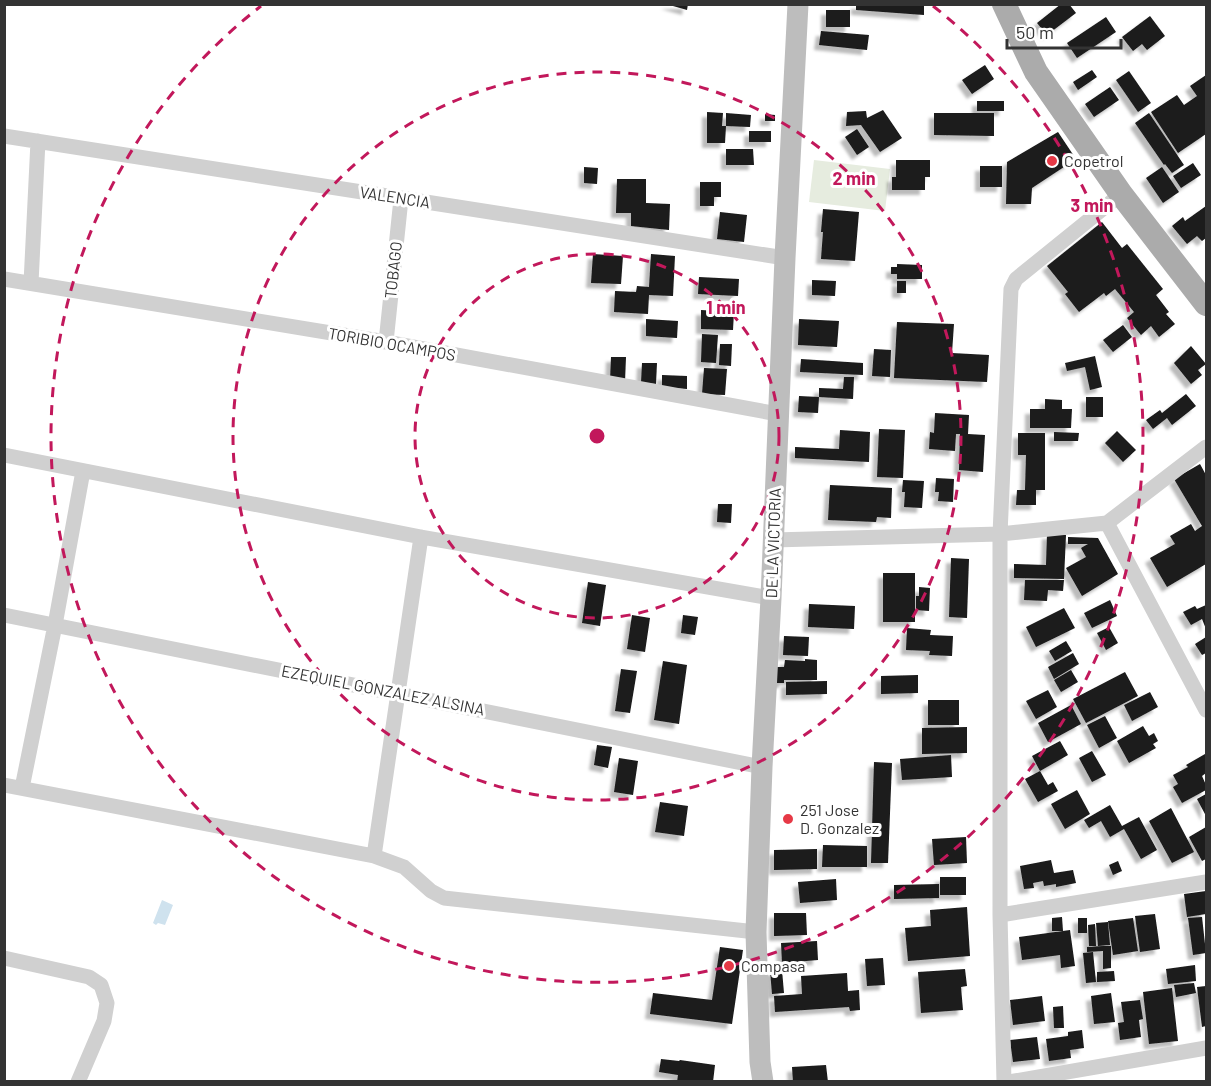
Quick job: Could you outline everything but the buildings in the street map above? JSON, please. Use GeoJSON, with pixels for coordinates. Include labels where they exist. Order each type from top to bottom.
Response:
{"type":"FeatureCollection","features":[{"type":"Feature","properties":{"kind":"main road","name":"DE LA VICTORIA"},"geometry":{"type":"LineString","coordinates":[[763,1082],[760,1062],[756,932],[798,4]]}},
{"type":"Feature","properties":{"kind":"main road"},"geometry":{"type":"LineString","coordinates":[[1004,4],[1036,72],[1121,194],[1206,304]]}},
{"type":"Feature","properties":{"kind":"street","name":"VALENCIA"},"geometry":{"type":"LineString","coordinates":[[4,136],[785,258]]}},
{"type":"Feature","properties":{"kind":"street"},"geometry":{"type":"LineString","coordinates":[[31,283],[38,141]]}},
{"type":"Feature","properties":{"kind":"street"},"geometry":{"type":"LineString","coordinates":[[1004,1082],[1000,915],[1000,534],[1011,289],[1016,279],[1121,194]]}},
{"type":"Feature","properties":{"kind":"street","name":"TOBAGO"},"geometry":{"type":"LineString","coordinates":[[386,342],[401,199]]}},
{"type":"Feature","properties":{"kind":"street","name":"TORIBIO OCAMPOS"},"geometry":{"type":"LineString","coordinates":[[4,279],[386,342],[778,414]]}},
{"type":"Feature","properties":{"kind":"street"},"geometry":{"type":"LineString","coordinates":[[773,540],[1000,534],[1107,523],[1206,447]]}},
{"type":"Feature","properties":{"kind":"street"},"geometry":{"type":"LineString","coordinates":[[4,455],[421,537],[771,598]]}},
{"type":"Feature","properties":{"kind":"street"},"geometry":{"type":"LineString","coordinates":[[83,471],[54,625],[9,788],[374,856],[404,867],[431,891],[444,898],[756,932]]}},
{"type":"Feature","properties":{"kind":"street"},"geometry":{"type":"LineString","coordinates":[[1107,523],[1206,710]]}},
{"type":"Feature","properties":{"kind":"street"},"geometry":{"type":"LineString","coordinates":[[374,856],[421,537]]}},
{"type":"Feature","properties":{"kind":"street","name":"EZEQUIEL GONZALEZ ALSINA"},"geometry":{"type":"LineString","coordinates":[[4,615],[762,767]]}},
{"type":"Feature","properties":{"kind":"street"},"geometry":{"type":"LineString","coordinates":[[1000,915],[1206,882]]}},
{"type":"Feature","properties":{"kind":"street"},"geometry":{"type":"LineString","coordinates":[[4,958],[89,977],[101,986],[107,1003],[104,1021],[78,1082]]}},
{"type":"Feature","properties":{"kind":"street"},"geometry":{"type":"LineString","coordinates":[[1009,1082],[1206,1048]]}},
{"type":"Feature","properties":{"kind":"shaded area"},"geometry":{"type":"Polygon","coordinates":[[[814,160],[890,169],[885,211],[809,202],[814,160]]]}},
{"type":"Feature","properties":{"kind":"water"},"geometry":{"type":"Polygon","coordinates":[[[162,900],[173,905],[165,925],[158,923],[156,925],[153,923],[162,900]]]}},
{"type":"Feature","properties":{"kind":"place","name":"Copetrol"},"geometry":{"type":"Point","coordinates":[1052,161]}},
{"type":"Feature","properties":{"kind":"place","name":"251 Jose D. Gonzalez"},"geometry":{"type":"Point","coordinates":[788,819]}},
{"type":"Feature","properties":{"kind":"place","name":"Compasa"},"geometry":{"type":"Point","coordinates":[729,966]}}]}
